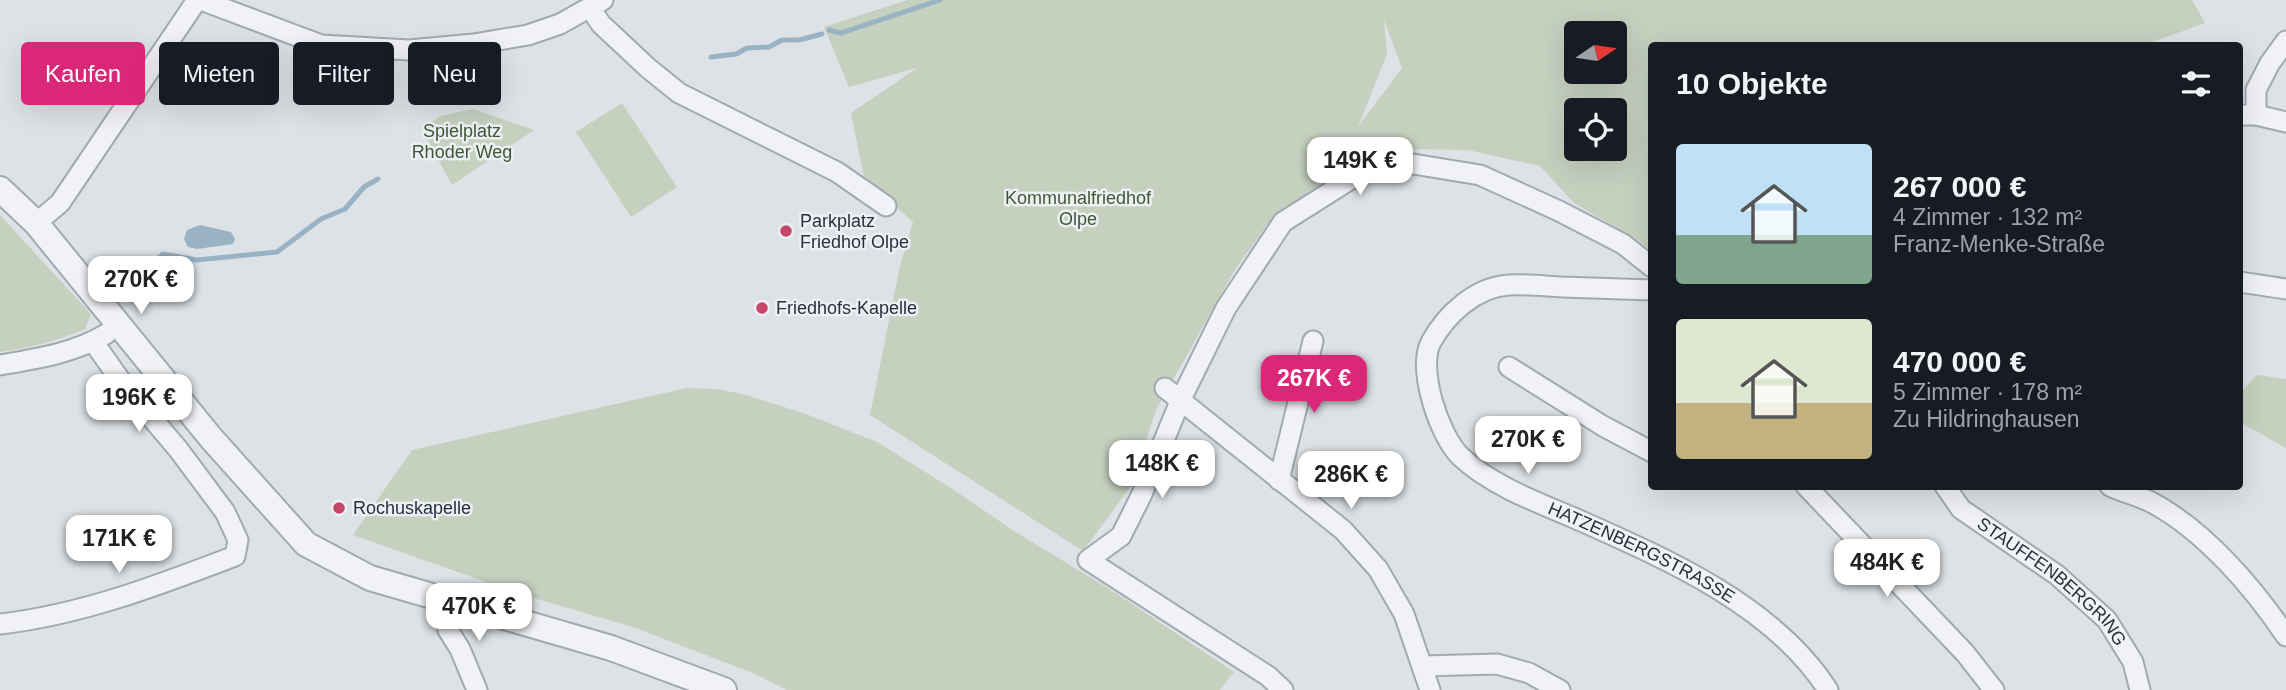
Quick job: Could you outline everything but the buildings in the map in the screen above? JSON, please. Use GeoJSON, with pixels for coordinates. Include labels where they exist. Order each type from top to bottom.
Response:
{"type":"FeatureCollection","features":[{"type":"Feature","properties":{"kind":"street"},"geometry":{"type":"LineString","coordinates":[[36,223],[61,201],[199,0],[321,45],[409,50],[516,37],[561,24],[597,4],[610,32],[679,93],[837,172],[886,206]]}},
{"type":"Feature","properties":{"kind":"street"},"geometry":{"type":"LineString","coordinates":[[2286,41],[2270,63],[2256,90],[2248,115],[2286,122]]}},
{"type":"Feature","properties":{"kind":"street"},"geometry":{"type":"LineString","coordinates":[[1283,690],[1268,676],[1088,560],[1121,536],[1142,494],[1173,393],[1283,222],[1362,172],[1413,163],[1480,176],[1559,211],[1623,244],[1648,264]]}},
{"type":"Feature","properties":{"kind":"street"},"geometry":{"type":"LineString","coordinates":[[0,189],[36,223],[211,438],[306,544],[370,578],[611,648],[724,690]]}},
{"type":"Feature","properties":{"kind":"street"},"geometry":{"type":"LineString","coordinates":[[2243,282],[2286,289]]}},
{"type":"Feature","properties":{"kind":"street","name":"HATZENBERGSTRASSE"},"geometry":{"type":"LineString","coordinates":[[1648,290],[1506,285],[1471,297],[1443,321],[1428,349],[1427,377],[1440,424],[1459,455],[1478,470],[1522,496],[1619,538],[1685,572],[1769,625],[1779,632],[1828,690]]}},
{"type":"Feature","properties":{"kind":"street"},"geometry":{"type":"LineString","coordinates":[[0,365],[40,358],[97,340],[119,326]]}},
{"type":"Feature","properties":{"kind":"street"},"geometry":{"type":"LineString","coordinates":[[0,624],[70,612],[235,556],[238,540],[225,512],[178,449],[123,384],[97,347],[97,340]]}},
{"type":"Feature","properties":{"kind":"street"},"geometry":{"type":"LineString","coordinates":[[1279,480],[1313,341]]}},
{"type":"Feature","properties":{"kind":"street"},"geometry":{"type":"LineString","coordinates":[[1509,367],[1603,426],[1648,450]]}},
{"type":"Feature","properties":{"kind":"street"},"geometry":{"type":"LineString","coordinates":[[1173,393],[1343,530],[1378,569],[1404,614],[1430,690]]}},
{"type":"Feature","properties":{"kind":"street"},"geometry":{"type":"LineString","coordinates":[[1811,490],[1965,653],[1994,690]]}},
{"type":"Feature","properties":{"kind":"street","name":"STAUFFENBERGRING"},"geometry":{"type":"LineString","coordinates":[[1948,490],[1961,509],[2057,575],[2107,620],[2133,662],[2140,690]]}},
{"type":"Feature","properties":{"kind":"street"},"geometry":{"type":"LineString","coordinates":[[2120,490],[2151,502],[2193,531],[2232,568],[2269,610],[2286,636]]}},
{"type":"Feature","properties":{"kind":"street"},"geometry":{"type":"LineString","coordinates":[[448,602],[445,618],[448,630],[460,649],[477,690]]}},
{"type":"Feature","properties":{"kind":"street"},"geometry":{"type":"LineString","coordinates":[[1423,666],[1497,664],[1530,673],[1560,690]]}},
{"type":"Feature","properties":{"kind":"green space","name":"Kommunalfriedhof Olpe"},"geometry":{"type":"Polygon","coordinates":[[[907,0],[2192,0],[2205,23],[2153,42],[1648,42],[1648,249],[1574,203],[1540,166],[1468,150],[1405,149],[1354,166],[1273,217],[1236,268],[1156,410],[1131,486],[1083,551],[870,415],[900,266],[913,222],[864,178],[851,113],[917,68],[849,87],[824,27],[907,0]],[[1384,20],[1387,54],[1358,127],[1402,68],[1384,20]]]}},
{"type":"Feature","properties":{"kind":"green space"},"geometry":{"type":"Polygon","coordinates":[[[622,103],[677,187],[631,217],[576,132],[622,103]]]}},
{"type":"Feature","properties":{"kind":"green space","name":"Spielplatz Rhoder Weg"},"geometry":{"type":"Polygon","coordinates":[[[473,109],[534,130],[452,185],[422,130],[440,116],[473,109]]]}},
{"type":"Feature","properties":{"kind":"green space"},"geometry":{"type":"Polygon","coordinates":[[[0,215],[91,314],[85,329],[43,344],[0,352],[0,215]]]}},
{"type":"Feature","properties":{"kind":"green space"},"geometry":{"type":"Polygon","coordinates":[[[2257,375],[2286,379],[2286,448],[2243,424],[2243,390],[2257,375]]]}},
{"type":"Feature","properties":{"kind":"green space"},"geometry":{"type":"Polygon","coordinates":[[[687,388],[743,394],[806,414],[877,442],[1111,590],[1234,672],[1220,690],[787,690],[755,674],[633,627],[520,594],[353,535],[412,450],[687,388]]]}},
{"type":"Feature","properties":{"kind":"water"},"geometry":{"type":"Polygon","coordinates":[[[200,225],[231,232],[235,239],[233,244],[197,249],[188,247],[184,239],[187,230],[200,225]]]}},
{"type":"Feature","properties":{"kind":"waterway"},"geometry":{"type":"LineString","coordinates":[[829,30],[841,33],[940,0]]}},
{"type":"Feature","properties":{"kind":"waterway"},"geometry":{"type":"LineString","coordinates":[[711,57],[736,54],[747,48],[769,47],[782,40],[799,40],[822,34]]}},
{"type":"Feature","properties":{"kind":"waterway"},"geometry":{"type":"LineString","coordinates":[[131,283],[163,254],[197,260],[277,252],[321,219],[345,209],[364,187],[378,179]]}},
{"type":"Feature","properties":{"kind":"place","name":"Parkplatz Friedhof Olpe"},"geometry":{"type":"Point","coordinates":[786,231]}},
{"type":"Feature","properties":{"kind":"place","name":"Friedhofs-Kapelle"},"geometry":{"type":"Point","coordinates":[762,308]}},
{"type":"Feature","properties":{"kind":"place","name":"Rochuskapelle"},"geometry":{"type":"Point","coordinates":[339,508]}}]}
